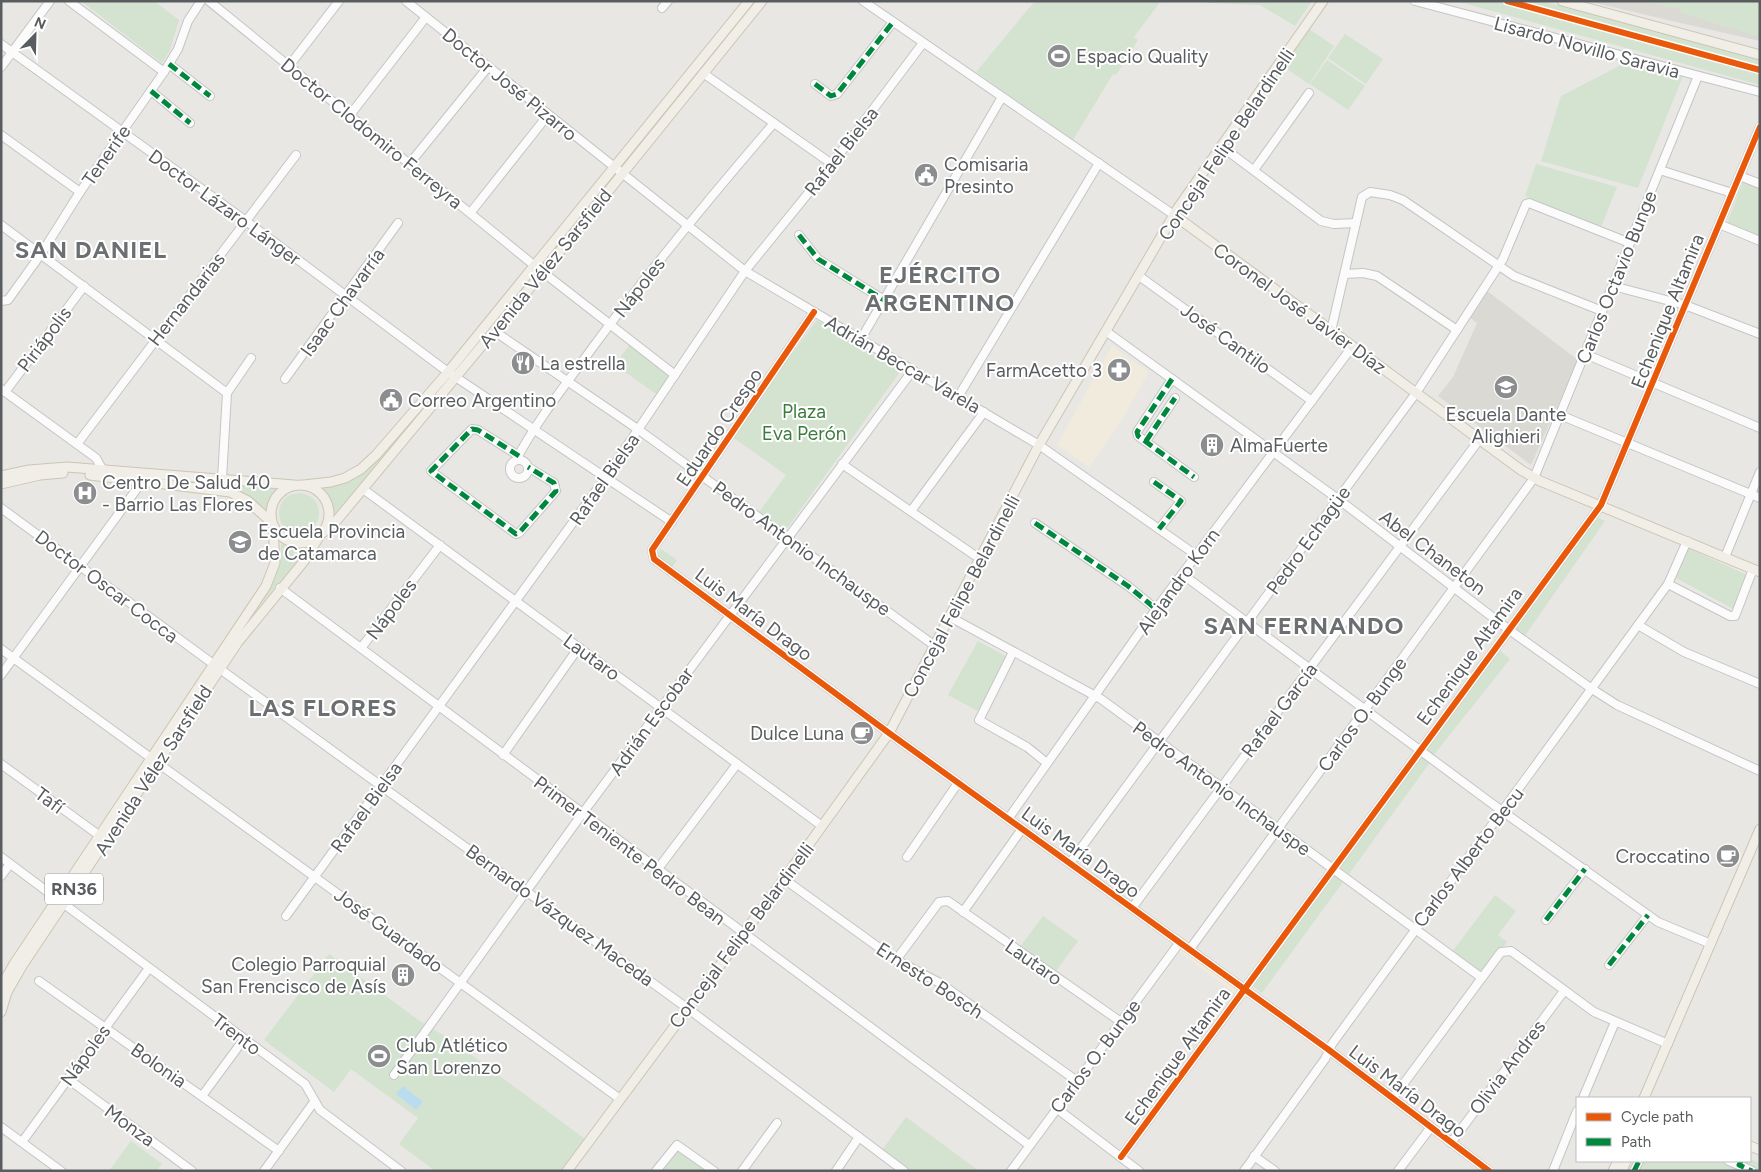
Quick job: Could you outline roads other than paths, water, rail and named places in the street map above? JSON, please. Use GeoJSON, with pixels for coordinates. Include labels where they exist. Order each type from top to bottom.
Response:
{"type":"FeatureCollection","features":[{"type":"Feature","properties":{"kind":"main road","name":"Avenida Vélez Sarsfield"},"geometry":{"type":"LineString","coordinates":[[216,667],[305,560],[322,534],[363,489],[543,272],[749,1]]}},
{"type":"Feature","properties":{"kind":"main road","name":"Avenida Vélez Sarsfield"},"geometry":{"type":"LineString","coordinates":[[304,485],[331,482],[361,469],[448,372],[535,266],[703,73],[762,1]]}},
{"type":"Feature","properties":{"kind":"main road","name":"Concejal Felipe Belardinelli"},"geometry":{"type":"LineString","coordinates":[[567,1171],[784,879],[889,733],[1039,445],[1140,276],[1174,215],[1324,1]]}},
{"type":"Feature","properties":{"kind":"main road"},"geometry":{"type":"LineString","coordinates":[[1562,1],[1760,55]]}},
{"type":"Feature","properties":{"kind":"main road","name":"Coronel José Javier Díaz"},"geometry":{"type":"LineString","coordinates":[[1174,215],[1479,440],[1534,478],[1756,570]]}},
{"type":"Feature","properties":{"kind":"main road"},"geometry":{"type":"LineString","coordinates":[[1,476],[50,467],[105,474],[139,482],[227,492],[248,501],[272,524],[280,536],[291,542],[303,544],[322,534]]}},
{"type":"Feature","properties":{"kind":"main road"},"geometry":{"type":"LineString","coordinates":[[1,484],[54,473],[222,479],[294,485]]}},
{"type":"Feature","properties":{"kind":"main road","name":"RN36"},"geometry":{"type":"LineString","coordinates":[[272,524],[270,513],[274,500],[283,490],[294,485],[304,485],[317,490],[326,501],[329,515],[322,534]]}},
{"type":"Feature","properties":{"kind":"main road","name":"Avenida Vélez Sarsfield"},"geometry":{"type":"LineString","coordinates":[[1,987],[14,964],[61,902],[216,667],[271,577],[276,556],[272,524]]}},
{"type":"Feature","properties":{"kind":"main road","name":"Avenida Vélez Sarsfield"},"geometry":{"type":"LineString","coordinates":[[1,1012],[11,983],[100,836],[154,761]]}},
{"type":"Feature","properties":{"kind":"main road"},"geometry":{"type":"LineString","coordinates":[[1644,1097],[1760,829]]}},
{"type":"Feature","properties":{"kind":"street"},"geometry":{"type":"LineString","coordinates":[[1,68],[50,1]]}},
{"type":"Feature","properties":{"kind":"street"},"geometry":{"type":"LineString","coordinates":[[70,1],[164,72]]}},
{"type":"Feature","properties":{"kind":"street","name":"Tenerife"},"geometry":{"type":"LineString","coordinates":[[1,301],[8,300],[41,254],[80,192],[164,72],[178,49],[188,21],[201,1]]}},
{"type":"Feature","properties":{"kind":"street","name":"Doctor Clodomiro Ferreyra"},"geometry":{"type":"LineString","coordinates":[[209,1],[471,212],[535,266],[675,375]]}},
{"type":"Feature","properties":{"kind":"street"},"geometry":{"type":"LineString","coordinates":[[289,66],[339,1]]}},
{"type":"Feature","properties":{"kind":"street","name":"Doctor José Pizarro"},"geometry":{"type":"LineString","coordinates":[[406,1],[618,171]]}},
{"type":"Feature","properties":{"kind":"street"},"geometry":{"type":"LineString","coordinates":[[662,8],[668,1]]}},
{"type":"Feature","properties":{"kind":"street","name":"Coronel José Javier Díaz"},"geometry":{"type":"LineString","coordinates":[[863,1],[1174,215]]}},
{"type":"Feature","properties":{"kind":"street","name":"Lisardo Novillo Saravia"},"geometry":{"type":"LineString","coordinates":[[1415,1],[1760,92]]}},
{"type":"Feature","properties":{"kind":"street"},"geometry":{"type":"LineString","coordinates":[[350,115],[426,17]]}},
{"type":"Feature","properties":{"kind":"street"},"geometry":{"type":"LineString","coordinates":[[815,84],[831,96],[837,94],[893,22]]}},
{"type":"Feature","properties":{"kind":"street","name":"Rafael Bielsa"},"geometry":{"type":"LineString","coordinates":[[286,916],[606,477],[745,271],[832,164],[923,43]]}},
{"type":"Feature","properties":{"kind":"street","name":"Doctor Lázaro Lánger"},"geometry":{"type":"LineString","coordinates":[[1,44],[246,221],[448,372]]}},
{"type":"Feature","properties":{"kind":"street"},"geometry":{"type":"LineString","coordinates":[[169,64],[210,96]]}},
{"type":"Feature","properties":{"kind":"street"},"geometry":{"type":"LineString","coordinates":[[410,163],[488,67]]}},
{"type":"Feature","properties":{"kind":"street"},"geometry":{"type":"LineString","coordinates":[[703,73],[832,164]]}},
{"type":"Feature","properties":{"kind":"street","name":"Carlos Octavio Bunge"},"geometry":{"type":"LineString","coordinates":[[1534,478],[1698,76]]}},
{"type":"Feature","properties":{"kind":"street"},"geometry":{"type":"LineString","coordinates":[[151,91],[190,123]]}},
{"type":"Feature","properties":{"kind":"street"},"geometry":{"type":"LineString","coordinates":[[1254,170],[1309,93]]}},
{"type":"Feature","properties":{"kind":"street"},"geometry":{"type":"LineString","coordinates":[[861,339],[1002,97]]}},
{"type":"Feature","properties":{"kind":"street"},"geometry":{"type":"LineString","coordinates":[[471,212],[548,115]]}},
{"type":"Feature","properties":{"kind":"street","name":"Nápoles"},"geometry":{"type":"LineString","coordinates":[[518,458],[568,381],[610,324],[686,225],[774,123]]}},
{"type":"Feature","properties":{"kind":"street","name":"Echenique Altamira"},"geometry":{"type":"LineString","coordinates":[[1121,1157],[1601,505],[1654,383],[1760,127]]}},
{"type":"Feature","properties":{"kind":"street"},"geometry":{"type":"LineString","coordinates":[[1,135],[80,192]]}},
{"type":"Feature","properties":{"kind":"street"},"geometry":{"type":"LineString","coordinates":[[1221,146],[1321,221],[1334,224],[1356,223]]}},
{"type":"Feature","properties":{"kind":"street","name":"Hernandarias"},"geometry":{"type":"LineString","coordinates":[[78,444],[155,339],[296,155]]}},
{"type":"Feature","properties":{"kind":"street"},"geometry":{"type":"LineString","coordinates":[[958,397],[1099,163]]}},
{"type":"Feature","properties":{"kind":"street"},"geometry":{"type":"LineString","coordinates":[[1660,170],[1732,193]]}},
{"type":"Feature","properties":{"kind":"street","name":"Adrián Beccar Varela"},"geometry":{"type":"LineString","coordinates":[[618,171],[745,271],[1039,445],[1196,555]]}},
{"type":"Feature","properties":{"kind":"street"},"geometry":{"type":"LineString","coordinates":[[1740,176],[1760,184]]}},
{"type":"Feature","properties":{"kind":"street"},"geometry":{"type":"LineString","coordinates":[[1330,331],[1364,194],[1370,192],[1397,197],[1498,266],[1523,280],[1602,311]]}},
{"type":"Feature","properties":{"kind":"street","name":"Pedro Echagüe"},"geometry":{"type":"LineString","coordinates":[[1070,863],[1416,393],[1498,266],[1526,204],[1529,202],[1630,243]]}},
{"type":"Feature","properties":{"kind":"street","name":"Isaac Chavarría"},"geometry":{"type":"LineString","coordinates":[[285,380],[398,223]]}},
{"type":"Feature","properties":{"kind":"street"},"geometry":{"type":"LineString","coordinates":[[1719,224],[1760,241]]}},
{"type":"Feature","properties":{"kind":"street"},"geometry":{"type":"LineString","coordinates":[[1,225],[227,393]]}},
{"type":"Feature","properties":{"kind":"street"},"geometry":{"type":"LineString","coordinates":[[799,235],[818,258],[884,300]]}},
{"type":"Feature","properties":{"kind":"street"},"geometry":{"type":"LineString","coordinates":[[1345,274],[1363,273],[1377,276],[1457,330]]}},
{"type":"Feature","properties":{"kind":"street","name":"José Cantilo"},"geometry":{"type":"LineString","coordinates":[[1140,276],[1312,401]]}},
{"type":"Feature","properties":{"kind":"street","name":"Piriápolis"},"geometry":{"type":"LineString","coordinates":[[3,391],[84,286]]}},
{"type":"Feature","properties":{"kind":"street"},"geometry":{"type":"LineString","coordinates":[[1613,286],[1685,305],[1760,334]]}},
{"type":"Feature","properties":{"kind":"street","name":"Eduardo Crespo"},"geometry":{"type":"LineString","coordinates":[[654,559],[652,550],[814,312]]}},
{"type":"Feature","properties":{"kind":"street","name":"Pedro Antonio Inchauspe"},"geometry":{"type":"LineString","coordinates":[[494,331],[704,476],[936,646]]}},
{"type":"Feature","properties":{"kind":"street","name":"Abel Chaneton"},"geometry":{"type":"LineString","coordinates":[[1107,332],[1401,545],[1508,629],[1592,689],[1616,705],[1760,771]]}},
{"type":"Feature","properties":{"kind":"street","name":"Alejandro Korn"},"geometry":{"type":"LineString","coordinates":[[1008,819],[1156,609],[1352,347]]}},
{"type":"Feature","properties":{"kind":"street"},"geometry":{"type":"LineString","coordinates":[[1585,354],[1760,428]]}},
{"type":"Feature","properties":{"kind":"street"},"geometry":{"type":"LineString","coordinates":[[227,492],[222,479],[227,393],[251,358]]}},
{"type":"Feature","properties":{"kind":"street","name":"Adrián Escobar"},"geometry":{"type":"LineString","coordinates":[[394,1075],[582,814],[913,370]]}},
{"type":"Feature","properties":{"kind":"street"},"geometry":{"type":"LineString","coordinates":[[448,372],[672,522]]}},
{"type":"Feature","properties":{"kind":"street"},"geometry":{"type":"LineString","coordinates":[[1172,379],[1137,432],[1138,436],[1194,476]]}},
{"type":"Feature","properties":{"kind":"street"},"geometry":{"type":"LineString","coordinates":[[3,391],[96,458],[105,474]]}},
{"type":"Feature","properties":{"kind":"street"},"geometry":{"type":"LineString","coordinates":[[1146,441],[1175,398]]}},
{"type":"Feature","properties":{"kind":"street"},"geometry":{"type":"LineString","coordinates":[[911,511],[984,412]]}},
{"type":"Feature","properties":{"kind":"street"},"geometry":{"type":"LineString","coordinates":[[1560,415],[1760,498]]}},
{"type":"Feature","properties":{"kind":"street"},"geometry":{"type":"LineString","coordinates":[[472,429],[525,462],[528,467],[554,483],[556,491],[519,533],[516,534],[431,471],[472,429]]}},
{"type":"Feature","properties":{"kind":"street","name":"Rafael García"},"geometry":{"type":"LineString","coordinates":[[1132,908],[1479,440]]}},
{"type":"Feature","properties":{"kind":"street"},"geometry":{"type":"LineString","coordinates":[[518,458],[511,464],[510,470],[515,478],[524,477],[528,473],[528,467]]}},
{"type":"Feature","properties":{"kind":"street"},"geometry":{"type":"LineString","coordinates":[[842,464],[980,559]]}},
{"type":"Feature","properties":{"kind":"street"},"geometry":{"type":"LineString","coordinates":[[1725,557],[1760,472]]}},
{"type":"Feature","properties":{"kind":"street","name":"Carlos O. Bunge"},"geometry":{"type":"LineString","coordinates":[[1190,949],[1534,478]]}},
{"type":"Feature","properties":{"kind":"street"},"geometry":{"type":"LineString","coordinates":[[1,676],[82,567],[136,490],[139,482]]}},
{"type":"Feature","properties":{"kind":"street"},"geometry":{"type":"LineString","coordinates":[[1154,482],[1181,501],[1159,529]]}},
{"type":"Feature","properties":{"kind":"street","name":"Lautaro"},"geometry":{"type":"LineString","coordinates":[[363,489],[822,826]]}},
{"type":"Feature","properties":{"kind":"street","name":"Doctor Oscar Cocca"},"geometry":{"type":"LineString","coordinates":[[1,508],[216,667]]}},
{"type":"Feature","properties":{"kind":"street"},"geometry":{"type":"LineString","coordinates":[[1035,523],[1128,586],[1156,609]]}},
{"type":"Feature","properties":{"kind":"street","name":"Carlos Alberto Becu"},"geometry":{"type":"LineString","coordinates":[[1244,1171],[1414,928],[1668,584],[1687,541]]}},
{"type":"Feature","properties":{"kind":"street","name":"Nápoles"},"geometry":{"type":"LineString","coordinates":[[361,648],[440,545]]}},
{"type":"Feature","properties":{"kind":"street","name":"Luis María Drago"},"geometry":{"type":"LineString","coordinates":[[654,559],[889,733],[1245,988],[1489,1171]]}},
{"type":"Feature","properties":{"kind":"street"},"geometry":{"type":"LineString","coordinates":[[1668,584],[1730,616],[1735,616],[1756,570]]}},
{"type":"Feature","properties":{"kind":"street"},"geometry":{"type":"LineString","coordinates":[[1182,574],[1502,811],[1648,914],[1670,927],[1711,944]]}},
{"type":"Feature","properties":{"kind":"street","name":"Primer Teniente Pedro Bean"},"geometry":{"type":"LineString","coordinates":[[280,588],[1029,1145]]}},
{"type":"Feature","properties":{"kind":"street","name":"Pedro Antonio Inchauspe"},"geometry":{"type":"LineString","coordinates":[[950,617],[1094,696],[1159,741],[1482,978]]}},
{"type":"Feature","properties":{"kind":"street"},"geometry":{"type":"LineString","coordinates":[[1638,625],[1684,652],[1760,684]]}},
{"type":"Feature","properties":{"kind":"street"},"geometry":{"type":"LineString","coordinates":[[503,755],[579,647]]}},
{"type":"Feature","properties":{"kind":"street","name":"José Guardado"},"geometry":{"type":"LineString","coordinates":[[1,649],[620,1098]]}},
{"type":"Feature","properties":{"kind":"street"},"geometry":{"type":"LineString","coordinates":[[1013,652],[979,720],[1027,747],[1047,763]]}},
{"type":"Feature","properties":{"kind":"street","name":"Bernardo Vázquez Maceda"},"geometry":{"type":"LineString","coordinates":[[216,667],[382,785],[687,1008],[904,1171]]}},
{"type":"Feature","properties":{"kind":"street","name":"Tafí"},"geometry":{"type":"LineString","coordinates":[[1,764],[100,836]]}},
{"type":"Feature","properties":{"kind":"street"},"geometry":{"type":"LineString","coordinates":[[657,870],[737,764]]}},
{"type":"Feature","properties":{"kind":"street"},"geometry":{"type":"LineString","coordinates":[[907,857],[958,783]]}},
{"type":"Feature","properties":{"kind":"street"},"geometry":{"type":"LineString","coordinates":[[964,912],[1022,829]]}},
{"type":"Feature","properties":{"kind":"street","name":"Trento"},"geometry":{"type":"LineString","coordinates":[[1,858],[305,1084],[310,1089],[314,1102],[329,1118],[401,1171]]}},
{"type":"Feature","properties":{"kind":"street"},"geometry":{"type":"LineString","coordinates":[[1,876],[10,864]]}},
{"type":"Feature","properties":{"kind":"street"},"geometry":{"type":"LineString","coordinates":[[1546,920],[1584,869]]}},
{"type":"Feature","properties":{"kind":"street","name":"Ernesto Bosch"},"geometry":{"type":"LineString","coordinates":[[784,879],[896,960],[940,983],[1077,1080]]}},
{"type":"Feature","properties":{"kind":"street","name":"Lautaro"},"geometry":{"type":"LineString","coordinates":[[896,960],[939,902],[948,901],[1121,1022]]}},
{"type":"Feature","properties":{"kind":"street"},"geometry":{"type":"LineString","coordinates":[[1609,965],[1648,914]]}},
{"type":"Feature","properties":{"kind":"street","name":"Carlos O. Bunge"},"geometry":{"type":"LineString","coordinates":[[1011,1171],[1180,942]]}},
{"type":"Feature","properties":{"kind":"street"},"geometry":{"type":"LineString","coordinates":[[1393,1098],[1501,952],[1511,951],[1594,1012],[1668,1044]]}},
{"type":"Feature","properties":{"kind":"street","name":"Nápoles"},"geometry":{"type":"LineString","coordinates":[[22,1142],[149,968]]}},
{"type":"Feature","properties":{"kind":"street","name":"Bolonia"},"geometry":{"type":"LineString","coordinates":[[39,981],[279,1151]]}},
{"type":"Feature","properties":{"kind":"street","name":"Olivia Andres"},"geometry":{"type":"LineString","coordinates":[[1451,1143],[1564,991]]}},
{"type":"Feature","properties":{"kind":"street"},"geometry":{"type":"LineString","coordinates":[[1583,1097],[1614,1022]]}},
{"type":"Feature","properties":{"kind":"street"},"geometry":{"type":"LineString","coordinates":[[202,1096],[244,1039]]}},
{"type":"Feature","properties":{"kind":"street","name":"Monza"},"geometry":{"type":"LineString","coordinates":[[68,1079],[192,1171]]}},
{"type":"Feature","properties":{"kind":"street"},"geometry":{"type":"LineString","coordinates":[[264,1171],[314,1102]]}},
{"type":"Feature","properties":{"kind":"street"},"geometry":{"type":"LineString","coordinates":[[1056,1108],[1139,1171]]}},
{"type":"Feature","properties":{"kind":"street"},"geometry":{"type":"LineString","coordinates":[[1552,1171],[1576,1113]]}},
{"type":"Feature","properties":{"kind":"street"},"geometry":{"type":"LineString","coordinates":[[742,1171],[777,1123]]}},
{"type":"Feature","properties":{"kind":"street"},"geometry":{"type":"LineString","coordinates":[[1,1127],[61,1171]]}},
{"type":"Feature","properties":{"kind":"street"},"geometry":{"type":"LineString","coordinates":[[1398,1171],[1431,1127]]}},
{"type":"Feature","properties":{"kind":"street"},"geometry":{"type":"LineString","coordinates":[[836,1171],[859,1137]]}},
{"type":"Feature","properties":{"kind":"street"},"geometry":{"type":"LineString","coordinates":[[656,1171],[677,1145],[714,1171]]}},
{"type":"Feature","properties":{"kind":"street"},"geometry":{"type":"LineString","coordinates":[[1254,1156],[1275,1171]]}},
{"type":"Feature","properties":{"kind":"street"},"geometry":{"type":"LineString","coordinates":[[1740,1163],[1752,1171]]}},
{"type":"Feature","properties":{"kind":"water"},"geometry":{"type":"Polygon","coordinates":[[[403,1086],[423,1102],[416,1110],[396,1094],[403,1086]]]}},
{"type":"Feature","properties":{"kind":"railway"},"geometry":{"type":"LineString","coordinates":[[1486,1],[1760,76]]}},
{"type":"Feature","properties":{"kind":"place","name":"Espacio Quality"},"geometry":{"type":"Point","coordinates":[1059,56]}},
{"type":"Feature","properties":{"kind":"place","name":"Comisaria Presinto"},"geometry":{"type":"Point","coordinates":[926,175]}},
{"type":"Feature","properties":{"kind":"place","name":"La estrella"},"geometry":{"type":"Point","coordinates":[523,363]}},
{"type":"Feature","properties":{"kind":"place","name":"FarmAcetto 3"},"geometry":{"type":"Point","coordinates":[1119,370]}},
{"type":"Feature","properties":{"kind":"place","name":"Escuela Dante Alighieri"},"geometry":{"type":"Point","coordinates":[1506,387]}},
{"type":"Feature","properties":{"kind":"place","name":"Correo Argentino"},"geometry":{"type":"Point","coordinates":[391,400]}},
{"type":"Feature","properties":{"kind":"place","name":"AlmaFuerte"},"geometry":{"type":"Point","coordinates":[1212,445]}},
{"type":"Feature","properties":{"kind":"place","name":"Centro De Salud 40 - Barrio Las Flores"},"geometry":{"type":"Point","coordinates":[85,493]}},
{"type":"Feature","properties":{"kind":"place","name":"Escuela Provincia de Catamarca"},"geometry":{"type":"Point","coordinates":[240,542]}},
{"type":"Feature","properties":{"kind":"place","name":"Dulce Luna"},"geometry":{"type":"Point","coordinates":[862,733]}},
{"type":"Feature","properties":{"kind":"place","name":"Croccatino"},"geometry":{"type":"Point","coordinates":[1728,856]}},
{"type":"Feature","properties":{"kind":"place","name":"Colegio Parroquial San Frencisco de Asís"},"geometry":{"type":"Point","coordinates":[403,975]}},
{"type":"Feature","properties":{"kind":"place","name":"Club Atlético San Lorenzo"},"geometry":{"type":"Point","coordinates":[379,1056]}},
{"type":"Feature","properties":{"kind":"district","name":"SAN DANIEL"},"geometry":{"type":"Point","coordinates":[91,250]}},
{"type":"Feature","properties":{"kind":"district","name":"EJÉRCITO ARGENTINO"},"geometry":{"type":"Point","coordinates":[940,289]}},
{"type":"Feature","properties":{"kind":"district","name":"SAN FERNANDO"},"geometry":{"type":"Point","coordinates":[1304,626]}},
{"type":"Feature","properties":{"kind":"district","name":"LAS FLORES"},"geometry":{"type":"Point","coordinates":[323,708]}},
{"type":"Feature","properties":{"kind":"park label","name":"Plaza Eva Perón"},"geometry":{"type":"Point","coordinates":[804,422]}}]}
